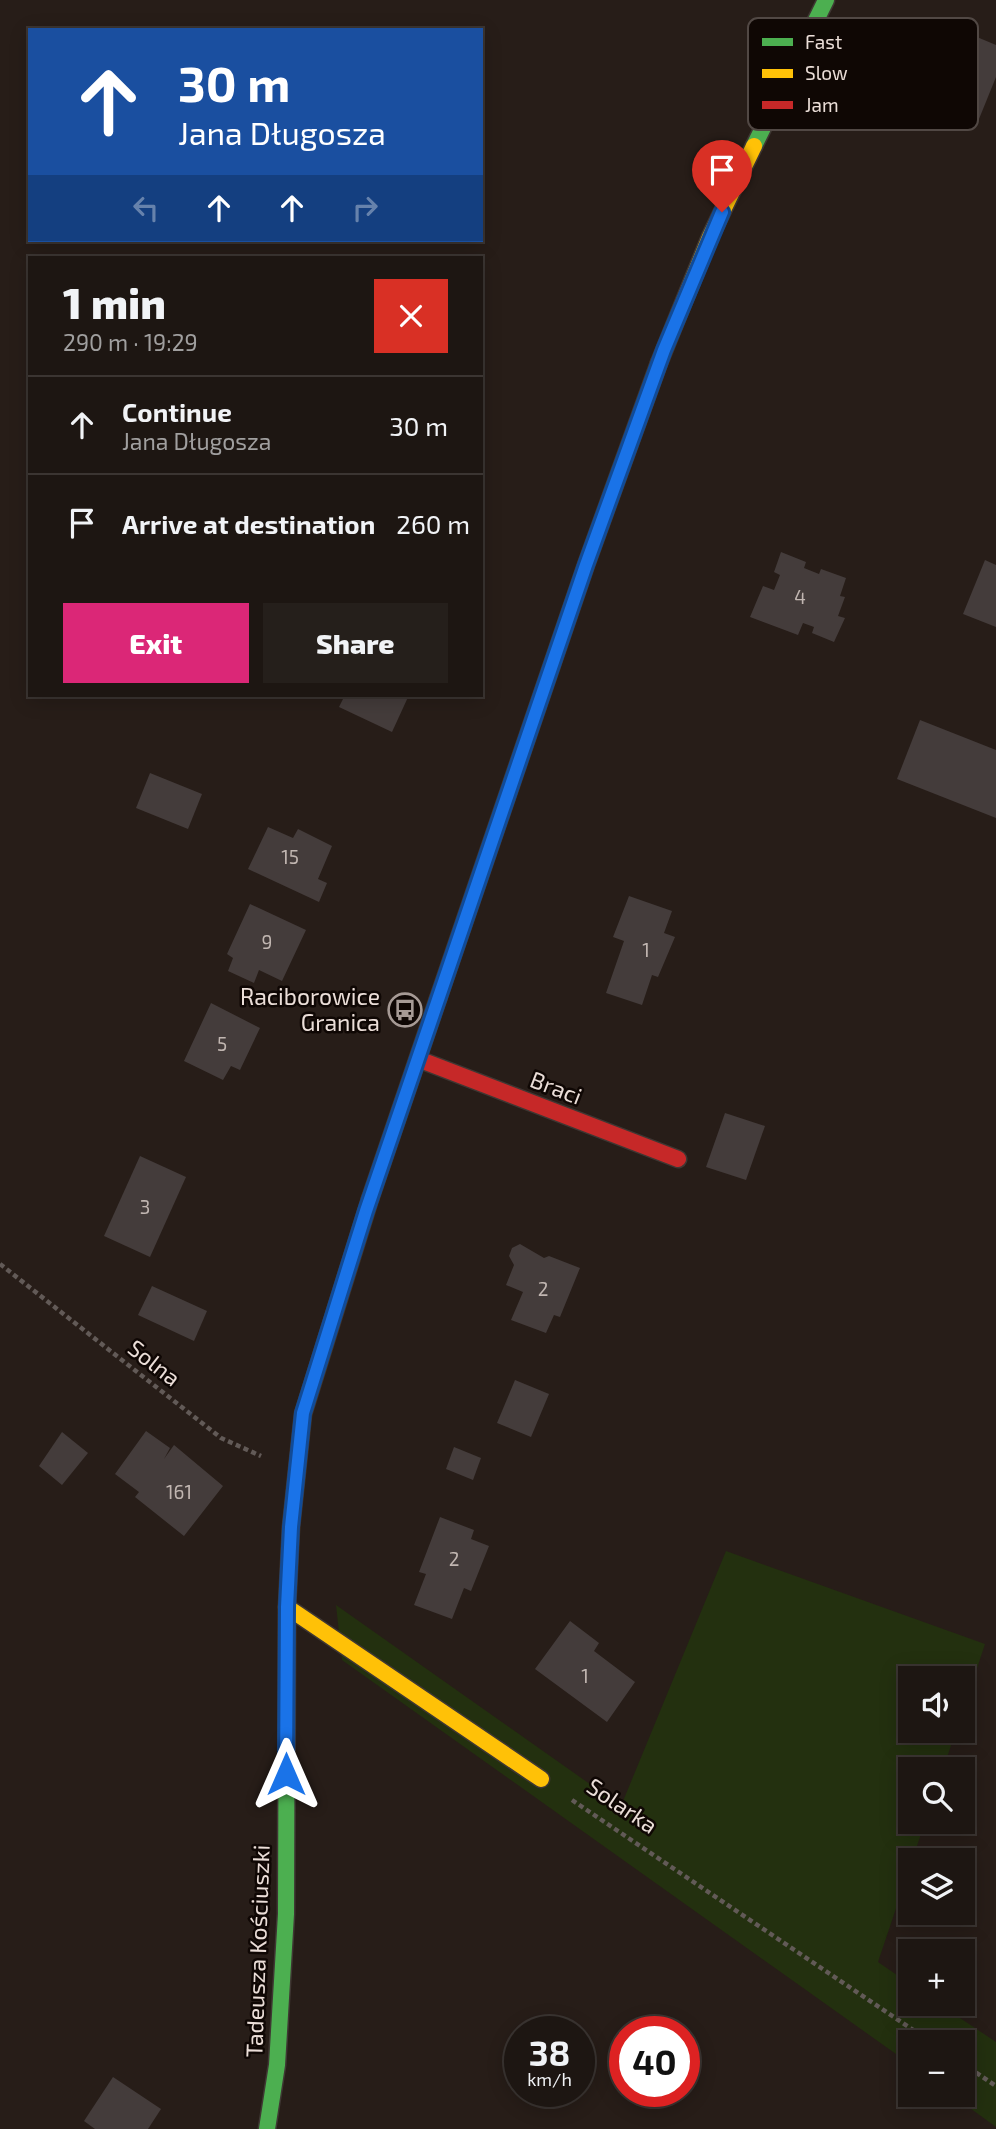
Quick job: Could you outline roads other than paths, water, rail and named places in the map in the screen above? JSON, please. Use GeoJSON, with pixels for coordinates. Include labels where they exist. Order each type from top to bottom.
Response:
{"type":"FeatureCollection","features":[{"type":"Feature","properties":{"kind":"street","name":"Tadeusza Kościuszki"},"geometry":{"type":"LineString","coordinates":[[817,18],[826,0]]}},
{"type":"Feature","properties":{"kind":"street","name":"Tadeusza Kościuszki"},"geometry":{"type":"LineString","coordinates":[[267,2129],[277,2065],[286,1914],[287,1607],[303,1413],[418,1059],[586,565],[664,350],[710,237],[762,130]]}},
{"type":"Feature","properties":{"kind":"street","name":"Braci"},"geometry":{"type":"LineString","coordinates":[[418,1059],[678,1159]]}},
{"type":"Feature","properties":{"kind":"street"},"geometry":{"type":"LineString","coordinates":[[287,1607],[541,1779]]}},
{"type":"Feature","properties":{"kind":"place","name":"Raciborowice Granica"},"geometry":{"type":"Point","coordinates":[405,1010]}}]}
